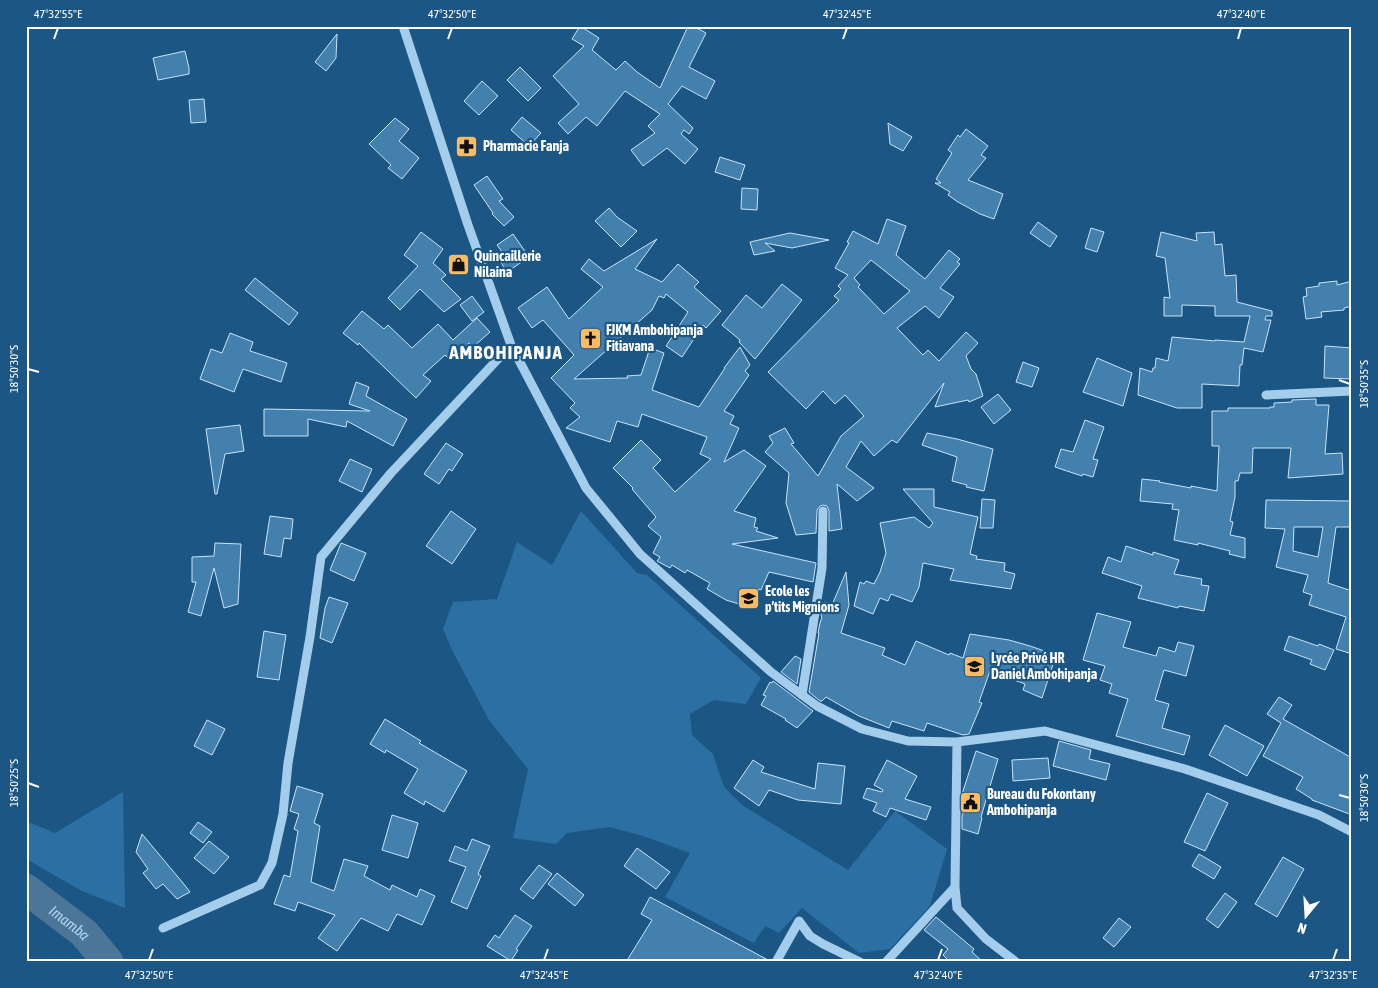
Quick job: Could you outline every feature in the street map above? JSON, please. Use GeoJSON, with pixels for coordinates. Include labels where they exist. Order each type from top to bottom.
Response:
{"type":"FeatureCollection","features":[{"type":"Feature","properties":{"kind":"street"},"geometry":{"type":"LineString","coordinates":[[403,26],[468,225],[510,345],[586,488],[640,554],[771,672],[817,706],[862,729],[908,741],[957,742],[1045,731],[1185,770],[1319,815],[1352,832]]}},
{"type":"Feature","properties":{"kind":"street"},"geometry":{"type":"LineString","coordinates":[[163,928],[260,886],[272,863],[283,814],[288,763],[310,637],[321,557],[391,474],[510,345]]}},
{"type":"Feature","properties":{"kind":"street"},"geometry":{"type":"LineString","coordinates":[[1266,395],[1352,390]]}},
{"type":"Feature","properties":{"kind":"street"},"geometry":{"type":"LineString","coordinates":[[802,695],[822,568],[823,511]]}},
{"type":"Feature","properties":{"kind":"street"},"geometry":{"type":"LineString","coordinates":[[957,742],[955,887],[957,908],[986,939],[1016,962]]}},
{"type":"Feature","properties":{"kind":"street"},"geometry":{"type":"LineString","coordinates":[[886,962],[955,887]]}},
{"type":"Feature","properties":{"kind":"street"},"geometry":{"type":"LineString","coordinates":[[776,962],[799,921],[810,936],[860,962]]}},
{"type":"Feature","properties":{"kind":"shaded area"},"geometry":{"type":"Polygon","coordinates":[[[581,511],[637,573],[647,575],[761,678],[746,704],[714,700],[690,714],[692,735],[713,754],[724,787],[742,805],[848,870],[895,811],[947,849],[930,906],[890,949],[859,953],[802,908],[779,933],[765,926],[754,943],[665,897],[690,853],[643,836],[610,827],[567,833],[556,844],[513,838],[528,769],[489,720],[443,629],[453,602],[497,599],[517,542],[552,565],[581,511]]]}},
{"type":"Feature","properties":{"kind":"shaded area"},"geometry":{"type":"Polygon","coordinates":[[[123,792],[125,908],[82,891],[26,859],[26,821],[55,833],[123,792]]]}},
{"type":"Feature","properties":{"kind":"building"},"geometry":{"type":"Polygon","coordinates":[[[580,26],[599,38],[592,50],[616,70],[625,61],[660,88],[688,26],[693,26],[706,33],[689,67],[715,81],[706,99],[682,86],[668,104],[693,128],[689,134],[684,130],[681,134],[698,149],[685,164],[667,148],[643,166],[631,150],[655,133],[648,126],[660,114],[625,91],[597,126],[586,117],[568,134],[558,123],[579,104],[553,76],[584,46],[572,39],[580,26]]]}},
{"type":"Feature","properties":{"kind":"building"},"geometry":{"type":"Polygon","coordinates":[[[337,34],[336,58],[326,71],[315,62],[337,34]]]}},
{"type":"Feature","properties":{"kind":"building"},"geometry":{"type":"Polygon","coordinates":[[[185,51],[189,74],[158,80],[153,58],[185,51]]]}},
{"type":"Feature","properties":{"kind":"building"},"geometry":{"type":"Polygon","coordinates":[[[520,67],[541,88],[528,101],[507,80],[520,67]]]}},
{"type":"Feature","properties":{"kind":"building"},"geometry":{"type":"Polygon","coordinates":[[[482,81],[498,96],[479,115],[464,101],[482,81]]]}},
{"type":"Feature","properties":{"kind":"building"},"geometry":{"type":"Polygon","coordinates":[[[204,99],[206,122],[191,123],[189,100],[204,99]]]}},
{"type":"Feature","properties":{"kind":"building"},"geometry":{"type":"Polygon","coordinates":[[[522,117],[541,133],[529,146],[511,130],[522,117]]]}},
{"type":"Feature","properties":{"kind":"building"},"geometry":{"type":"Polygon","coordinates":[[[395,118],[409,129],[399,141],[419,158],[402,179],[388,168],[391,165],[369,144],[395,118]]]}},
{"type":"Feature","properties":{"kind":"building"},"geometry":{"type":"Polygon","coordinates":[[[888,123],[912,137],[903,151],[890,144],[888,123]]]}},
{"type":"Feature","properties":{"kind":"building"},"geometry":{"type":"Polygon","coordinates":[[[966,129],[988,146],[981,155],[986,158],[968,180],[1003,194],[994,219],[958,202],[948,195],[950,192],[935,183],[941,183],[936,179],[952,153],[948,150],[958,135],[960,137],[966,129]]]}},
{"type":"Feature","properties":{"kind":"building"},"geometry":{"type":"Polygon","coordinates":[[[720,157],[745,165],[740,180],[715,172],[720,157]]]}},
{"type":"Feature","properties":{"kind":"building"},"geometry":{"type":"Polygon","coordinates":[[[487,176],[503,199],[499,201],[514,217],[504,226],[492,214],[474,185],[487,176]]]}},
{"type":"Feature","properties":{"kind":"building"},"geometry":{"type":"Polygon","coordinates":[[[742,188],[758,189],[757,210],[741,209],[742,188]]]}},
{"type":"Feature","properties":{"kind":"building"},"geometry":{"type":"Polygon","coordinates":[[[609,208],[617,217],[637,231],[621,247],[595,221],[609,208]]]}},
{"type":"Feature","properties":{"kind":"building"},"geometry":{"type":"Polygon","coordinates":[[[887,219],[906,226],[896,255],[925,279],[949,250],[960,259],[957,262],[960,264],[940,288],[954,297],[939,318],[925,306],[897,328],[923,355],[928,350],[939,361],[966,332],[978,343],[966,356],[971,369],[976,374],[983,396],[969,402],[968,400],[935,407],[944,383],[897,443],[892,440],[874,456],[861,441],[846,467],[874,488],[857,501],[837,484],[842,529],[829,531],[829,511],[827,506],[823,505],[817,510],[816,533],[796,535],[786,503],[789,473],[765,452],[773,443],[769,436],[785,428],[794,443],[791,444],[818,476],[841,436],[864,416],[845,395],[835,404],[823,391],[806,409],[768,372],[839,300],[834,296],[841,289],[838,286],[848,275],[835,268],[849,243],[847,242],[853,231],[878,244],[887,219]],[[871,260],[854,278],[860,285],[858,287],[884,314],[910,291],[871,260]]]}},
{"type":"Feature","properties":{"kind":"building"},"geometry":{"type":"Polygon","coordinates":[[[1038,222],[1057,236],[1050,247],[1030,233],[1038,222]]]}},
{"type":"Feature","properties":{"kind":"building"},"geometry":{"type":"Polygon","coordinates":[[[1091,228],[1104,232],[1097,252],[1085,248],[1091,228]]]}},
{"type":"Feature","properties":{"kind":"building"},"geometry":{"type":"Polygon","coordinates":[[[421,232],[443,249],[433,263],[446,275],[441,279],[461,299],[444,312],[420,289],[400,310],[388,298],[418,266],[404,255],[421,232]]]}},
{"type":"Feature","properties":{"kind":"building"},"geometry":{"type":"Polygon","coordinates":[[[1161,232],[1197,241],[1196,233],[1214,232],[1215,245],[1222,244],[1225,276],[1236,275],[1237,302],[1272,311],[1272,316],[1266,316],[1265,320],[1271,320],[1263,352],[1244,348],[1242,365],[1240,365],[1239,386],[1202,384],[1202,408],[1177,408],[1138,395],[1140,368],[1152,372],[1153,368],[1155,368],[1156,358],[1168,361],[1172,337],[1244,342],[1250,316],[1215,316],[1215,306],[1182,305],[1182,316],[1164,316],[1164,297],[1170,298],[1165,258],[1156,256],[1161,232]]]}},
{"type":"Feature","properties":{"kind":"building"},"geometry":{"type":"Polygon","coordinates":[[[790,233],[829,240],[792,248],[765,243],[775,251],[754,255],[750,242],[790,233]]]}},
{"type":"Feature","properties":{"kind":"building"},"geometry":{"type":"Polygon","coordinates":[[[513,234],[529,257],[507,272],[500,261],[506,257],[497,245],[513,234]]]}},
{"type":"Feature","properties":{"kind":"building"},"geometry":{"type":"Polygon","coordinates":[[[657,239],[635,269],[662,282],[678,264],[699,282],[694,287],[721,311],[706,328],[703,325],[682,357],[666,346],[688,312],[666,294],[664,298],[659,296],[652,310],[574,379],[628,378],[627,376],[641,375],[650,348],[664,353],[652,390],[699,407],[740,347],[750,365],[745,371],[749,375],[724,411],[734,416],[730,424],[739,428],[724,462],[744,450],[766,466],[734,511],[756,518],[754,527],[758,528],[756,531],[778,538],[732,544],[816,563],[813,582],[769,572],[761,590],[759,589],[752,608],[726,600],[707,589],[710,583],[687,570],[685,573],[672,565],[670,568],[657,561],[660,557],[653,553],[661,537],[648,526],[656,517],[633,488],[613,468],[641,440],[661,460],[653,468],[675,492],[711,459],[700,454],[707,437],[642,414],[638,427],[617,421],[610,442],[566,428],[580,417],[570,408],[575,403],[551,378],[574,355],[543,320],[532,328],[518,308],[547,287],[569,319],[603,287],[581,269],[589,259],[604,271],[657,239]]]}},
{"type":"Feature","properties":{"kind":"building"},"geometry":{"type":"Polygon","coordinates":[[[255,278],[298,313],[289,325],[245,290],[255,278]]]}},
{"type":"Feature","properties":{"kind":"building"},"geometry":{"type":"Polygon","coordinates":[[[1337,281],[1337,285],[1352,281],[1352,306],[1344,308],[1344,310],[1321,312],[1322,317],[1306,319],[1303,297],[1307,296],[1306,288],[1319,286],[1319,283],[1337,281]]]}},
{"type":"Feature","properties":{"kind":"building"},"geometry":{"type":"Polygon","coordinates":[[[782,284],[802,300],[755,359],[739,342],[740,340],[722,325],[746,295],[762,308],[782,284]]]}},
{"type":"Feature","properties":{"kind":"building"},"geometry":{"type":"Polygon","coordinates":[[[472,296],[484,312],[472,321],[460,305],[472,296]]]}},
{"type":"Feature","properties":{"kind":"building"},"geometry":{"type":"Polygon","coordinates":[[[362,311],[384,329],[388,325],[412,348],[438,324],[453,340],[477,318],[490,332],[473,347],[469,343],[451,361],[445,355],[423,375],[431,381],[416,398],[359,343],[358,345],[343,333],[362,311]]]}},
{"type":"Feature","properties":{"kind":"building"},"geometry":{"type":"Polygon","coordinates":[[[230,333],[253,342],[250,351],[287,363],[281,382],[243,369],[234,392],[200,379],[211,349],[222,353],[230,333]]]}},
{"type":"Feature","properties":{"kind":"building"},"geometry":{"type":"Polygon","coordinates":[[[1325,346],[1352,348],[1352,379],[1324,378],[1325,346]]]}},
{"type":"Feature","properties":{"kind":"building"},"geometry":{"type":"Polygon","coordinates":[[[1097,358],[1132,373],[1123,406],[1083,392],[1097,358]]]}},
{"type":"Feature","properties":{"kind":"building"},"geometry":{"type":"Polygon","coordinates":[[[1023,362],[1039,368],[1032,387],[1016,382],[1023,362]]]}},
{"type":"Feature","properties":{"kind":"building"},"geometry":{"type":"Polygon","coordinates":[[[356,382],[369,387],[366,396],[407,419],[393,446],[347,421],[346,427],[308,419],[308,436],[264,436],[264,409],[370,411],[349,404],[356,382]]]}},
{"type":"Feature","properties":{"kind":"building"},"geometry":{"type":"Polygon","coordinates":[[[998,394],[1011,410],[994,424],[981,407],[998,394]]]}},
{"type":"Feature","properties":{"kind":"building"},"geometry":{"type":"Polygon","coordinates":[[[1316,399],[1316,405],[1329,405],[1325,454],[1342,453],[1343,474],[1288,478],[1291,448],[1253,448],[1252,473],[1240,473],[1238,481],[1235,481],[1235,497],[1230,521],[1233,522],[1230,535],[1245,538],[1245,558],[1229,554],[1230,551],[1198,543],[1198,545],[1174,540],[1179,510],[1172,509],[1173,504],[1140,501],[1142,479],[1217,491],[1219,446],[1212,446],[1212,411],[1228,411],[1228,408],[1270,408],[1274,407],[1274,403],[1316,399]]]}},
{"type":"Feature","properties":{"kind":"building"},"geometry":{"type":"Polygon","coordinates":[[[1085,420],[1104,427],[1093,459],[1098,460],[1093,477],[1083,474],[1082,476],[1055,467],[1061,449],[1073,452],[1085,420]]]}},
{"type":"Feature","properties":{"kind":"building"},"geometry":{"type":"Polygon","coordinates":[[[240,425],[244,451],[225,454],[217,494],[215,494],[206,429],[240,425]]]}},
{"type":"Feature","properties":{"kind":"building"},"geometry":{"type":"Polygon","coordinates":[[[927,433],[993,449],[984,491],[966,487],[967,485],[952,481],[957,457],[922,445],[927,433]]]}},
{"type":"Feature","properties":{"kind":"building"},"geometry":{"type":"Polygon","coordinates":[[[446,443],[463,454],[452,471],[449,469],[439,484],[424,474],[446,443]]]}},
{"type":"Feature","properties":{"kind":"building"},"geometry":{"type":"Polygon","coordinates":[[[350,459],[372,469],[362,492],[339,481],[350,459]]]}},
{"type":"Feature","properties":{"kind":"building"},"geometry":{"type":"Polygon","coordinates":[[[903,489],[934,489],[934,507],[978,517],[970,554],[977,556],[976,559],[1005,563],[1004,571],[1015,574],[1011,589],[950,580],[954,569],[923,563],[919,587],[912,602],[891,594],[888,601],[880,598],[873,614],[854,606],[860,582],[864,584],[866,581],[874,584],[886,553],[880,523],[914,517],[929,528],[933,523],[903,489]]]}},
{"type":"Feature","properties":{"kind":"building"},"geometry":{"type":"Polygon","coordinates":[[[982,499],[995,500],[993,528],[980,528],[982,499]]]}},
{"type":"Feature","properties":{"kind":"building"},"geometry":{"type":"Polygon","coordinates":[[[1266,500],[1351,501],[1351,527],[1336,527],[1328,583],[1352,591],[1352,643],[1349,653],[1336,649],[1346,617],[1309,605],[1312,595],[1303,592],[1308,575],[1276,567],[1285,529],[1265,528],[1266,500]],[[1294,527],[1293,551],[1318,557],[1323,527],[1294,527]]]}},
{"type":"Feature","properties":{"kind":"building"},"geometry":{"type":"Polygon","coordinates":[[[451,511],[476,529],[452,564],[426,546],[451,511]]]}},
{"type":"Feature","properties":{"kind":"building"},"geometry":{"type":"Polygon","coordinates":[[[270,516],[293,519],[291,539],[284,538],[281,557],[264,554],[270,516]]]}},
{"type":"Feature","properties":{"kind":"building"},"geometry":{"type":"Polygon","coordinates":[[[215,543],[241,544],[238,604],[224,608],[214,568],[201,616],[188,612],[196,582],[192,582],[192,557],[214,556],[215,543]]]}},
{"type":"Feature","properties":{"kind":"building"},"geometry":{"type":"Polygon","coordinates":[[[341,543],[366,553],[354,581],[330,570],[341,543]]]}},
{"type":"Feature","properties":{"kind":"building"},"geometry":{"type":"Polygon","coordinates":[[[1126,546],[1153,555],[1153,552],[1179,560],[1174,574],[1202,579],[1201,585],[1209,586],[1204,611],[1179,606],[1178,608],[1138,598],[1142,586],[1102,573],[1108,557],[1121,562],[1126,546]]]}},
{"type":"Feature","properties":{"kind":"building"},"geometry":{"type":"Polygon","coordinates":[[[846,572],[849,605],[841,633],[885,648],[882,655],[905,665],[916,641],[949,655],[950,653],[963,658],[970,634],[1009,640],[1030,646],[1056,655],[1042,698],[1023,690],[1025,684],[990,671],[979,702],[982,703],[969,734],[963,735],[927,723],[924,731],[892,721],[889,728],[859,716],[826,697],[820,701],[809,692],[822,617],[822,605],[824,602],[832,605],[846,572]]]}},
{"type":"Feature","properties":{"kind":"building"},"geometry":{"type":"Polygon","coordinates":[[[329,597],[348,603],[332,643],[320,638],[325,608],[329,597]]]}},
{"type":"Feature","properties":{"kind":"building"},"geometry":{"type":"Polygon","coordinates":[[[1097,613],[1131,622],[1123,647],[1156,656],[1159,647],[1175,652],[1178,642],[1194,646],[1186,676],[1164,670],[1155,700],[1169,704],[1162,728],[1190,736],[1184,755],[1116,736],[1128,699],[1109,693],[1112,684],[1100,680],[1105,666],[1083,660],[1097,613]]]}},
{"type":"Feature","properties":{"kind":"building"},"geometry":{"type":"Polygon","coordinates":[[[264,631],[286,635],[279,680],[257,677],[264,631]]]}},
{"type":"Feature","properties":{"kind":"building"},"geometry":{"type":"Polygon","coordinates":[[[1289,636],[1334,650],[1325,670],[1310,664],[1312,660],[1284,650],[1289,636]]]}},
{"type":"Feature","properties":{"kind":"building"},"geometry":{"type":"Polygon","coordinates":[[[795,656],[801,659],[797,684],[781,672],[795,656]]]}},
{"type":"Feature","properties":{"kind":"building"},"geometry":{"type":"Polygon","coordinates":[[[773,681],[813,711],[797,728],[786,719],[761,705],[766,696],[763,695],[770,682],[772,683],[773,681]]]}},
{"type":"Feature","properties":{"kind":"building"},"geometry":{"type":"Polygon","coordinates":[[[1279,697],[1292,705],[1283,719],[1352,758],[1352,815],[1312,800],[1296,789],[1303,777],[1263,756],[1281,723],[1267,714],[1279,697]]]}},
{"type":"Feature","properties":{"kind":"building"},"geometry":{"type":"Polygon","coordinates":[[[385,719],[421,741],[419,743],[467,771],[444,812],[425,801],[424,805],[404,793],[418,769],[386,750],[385,753],[370,744],[385,719]]]}},
{"type":"Feature","properties":{"kind":"building"},"geometry":{"type":"Polygon","coordinates":[[[207,720],[225,729],[212,755],[194,746],[207,720]]]}},
{"type":"Feature","properties":{"kind":"building"},"geometry":{"type":"Polygon","coordinates":[[[1225,725],[1264,746],[1247,776],[1209,755],[1225,725]]]}},
{"type":"Feature","properties":{"kind":"building"},"geometry":{"type":"Polygon","coordinates":[[[1059,741],[1091,750],[1089,759],[1110,764],[1106,780],[1053,766],[1059,741]]]}},
{"type":"Feature","properties":{"kind":"building"},"geometry":{"type":"Polygon","coordinates":[[[976,751],[998,759],[978,834],[962,829],[963,791],[976,751]]]}},
{"type":"Feature","properties":{"kind":"building"},"geometry":{"type":"Polygon","coordinates":[[[1048,758],[1050,778],[1013,781],[1012,760],[1048,758]]]}},
{"type":"Feature","properties":{"kind":"building"},"geometry":{"type":"Polygon","coordinates":[[[753,760],[764,767],[761,772],[815,789],[818,763],[845,766],[841,804],[798,800],[769,790],[759,806],[734,788],[753,760]]]}},
{"type":"Feature","properties":{"kind":"building"},"geometry":{"type":"Polygon","coordinates":[[[887,760],[917,776],[905,799],[931,807],[926,820],[890,808],[886,817],[873,811],[877,803],[863,798],[867,788],[882,792],[883,790],[874,785],[887,760]]]}},
{"type":"Feature","properties":{"kind":"building"},"geometry":{"type":"Polygon","coordinates":[[[297,786],[323,794],[314,823],[320,826],[311,882],[334,891],[344,859],[368,866],[364,876],[390,890],[392,885],[417,897],[420,889],[435,896],[422,925],[397,914],[388,931],[361,918],[337,951],[318,938],[335,915],[298,902],[295,911],[274,904],[284,875],[290,877],[298,831],[294,829],[299,814],[290,811],[297,786]]]}},
{"type":"Feature","properties":{"kind":"building"},"geometry":{"type":"Polygon","coordinates":[[[1207,793],[1228,803],[1205,851],[1184,842],[1207,793]]]}},
{"type":"Feature","properties":{"kind":"building"},"geometry":{"type":"Polygon","coordinates":[[[392,815],[418,823],[408,858],[382,850],[392,815]]]}},
{"type":"Feature","properties":{"kind":"building"},"geometry":{"type":"Polygon","coordinates":[[[198,822],[212,832],[203,843],[190,833],[198,822]]]}},
{"type":"Feature","properties":{"kind":"building"},"geometry":{"type":"Polygon","coordinates":[[[142,834],[190,892],[177,899],[163,884],[156,889],[143,873],[148,869],[136,852],[142,834]]]}},
{"type":"Feature","properties":{"kind":"building"},"geometry":{"type":"Polygon","coordinates":[[[472,839],[490,846],[478,874],[481,876],[467,909],[451,902],[466,867],[449,861],[455,846],[467,851],[472,839]]]}},
{"type":"Feature","properties":{"kind":"building"},"geometry":{"type":"Polygon","coordinates":[[[209,841],[229,857],[214,874],[194,858],[209,841]]]}},
{"type":"Feature","properties":{"kind":"building"},"geometry":{"type":"Polygon","coordinates":[[[637,848],[670,872],[656,889],[624,866],[637,848]]]}},
{"type":"Feature","properties":{"kind":"building"},"geometry":{"type":"Polygon","coordinates":[[[1199,854],[1221,867],[1214,879],[1192,866],[1199,854]]]}},
{"type":"Feature","properties":{"kind":"building"},"geometry":{"type":"Polygon","coordinates":[[[1283,857],[1304,869],[1277,917],[1255,904],[1283,857]]]}},
{"type":"Feature","properties":{"kind":"building"},"geometry":{"type":"Polygon","coordinates":[[[539,865],[552,874],[533,899],[520,889],[539,865]]]}},
{"type":"Feature","properties":{"kind":"building"},"geometry":{"type":"Polygon","coordinates":[[[557,873],[584,895],[575,906],[548,884],[557,873]]]}},
{"type":"Feature","properties":{"kind":"building"},"geometry":{"type":"Polygon","coordinates":[[[1225,893],[1237,902],[1218,928],[1206,919],[1225,893]]]}},
{"type":"Feature","properties":{"kind":"building"},"geometry":{"type":"Polygon","coordinates":[[[650,897],[770,962],[626,962],[652,920],[641,914],[650,897]]]}},
{"type":"Feature","properties":{"kind":"building"},"geometry":{"type":"Polygon","coordinates":[[[515,915],[532,926],[516,949],[518,950],[511,961],[487,946],[495,935],[499,938],[515,915]]]}},
{"type":"Feature","properties":{"kind":"building"},"geometry":{"type":"Polygon","coordinates":[[[936,917],[974,949],[972,952],[983,962],[950,962],[943,955],[948,949],[924,930],[936,917]]]}},
{"type":"Feature","properties":{"kind":"building"},"geometry":{"type":"Polygon","coordinates":[[[1119,918],[1131,927],[1114,947],[1103,938],[1119,918]]]}},
{"type":"Feature","properties":{"kind":"waterway","name":"Imamba"},"geometry":{"type":"LineString","coordinates":[[26,889],[84,933],[108,962]]}},
{"type":"Feature","properties":{"kind":"place","name":"Pharmacie Fanja"},"geometry":{"type":"Point","coordinates":[467,146]}},
{"type":"Feature","properties":{"kind":"place","name":"Quincaillerie Nilaina"},"geometry":{"type":"Point","coordinates":[458,264]}},
{"type":"Feature","properties":{"kind":"place","name":"FJKM Ambohipanja Fitiavana"},"geometry":{"type":"Point","coordinates":[590,338]}},
{"type":"Feature","properties":{"kind":"place","name":"Ecole les p’tits Mignions"},"geometry":{"type":"Point","coordinates":[749,599]}},
{"type":"Feature","properties":{"kind":"place","name":"Lycée Privé HR Daniel Ambohipanja"},"geometry":{"type":"Point","coordinates":[975,666]}},
{"type":"Feature","properties":{"kind":"place","name":"Bureau du Fokontany Ambohipanja"},"geometry":{"type":"Point","coordinates":[971,802]}},
{"type":"Feature","properties":{"kind":"district","name":"AMBOHIPANJA"},"geometry":{"type":"Point","coordinates":[506,352]}}]}
